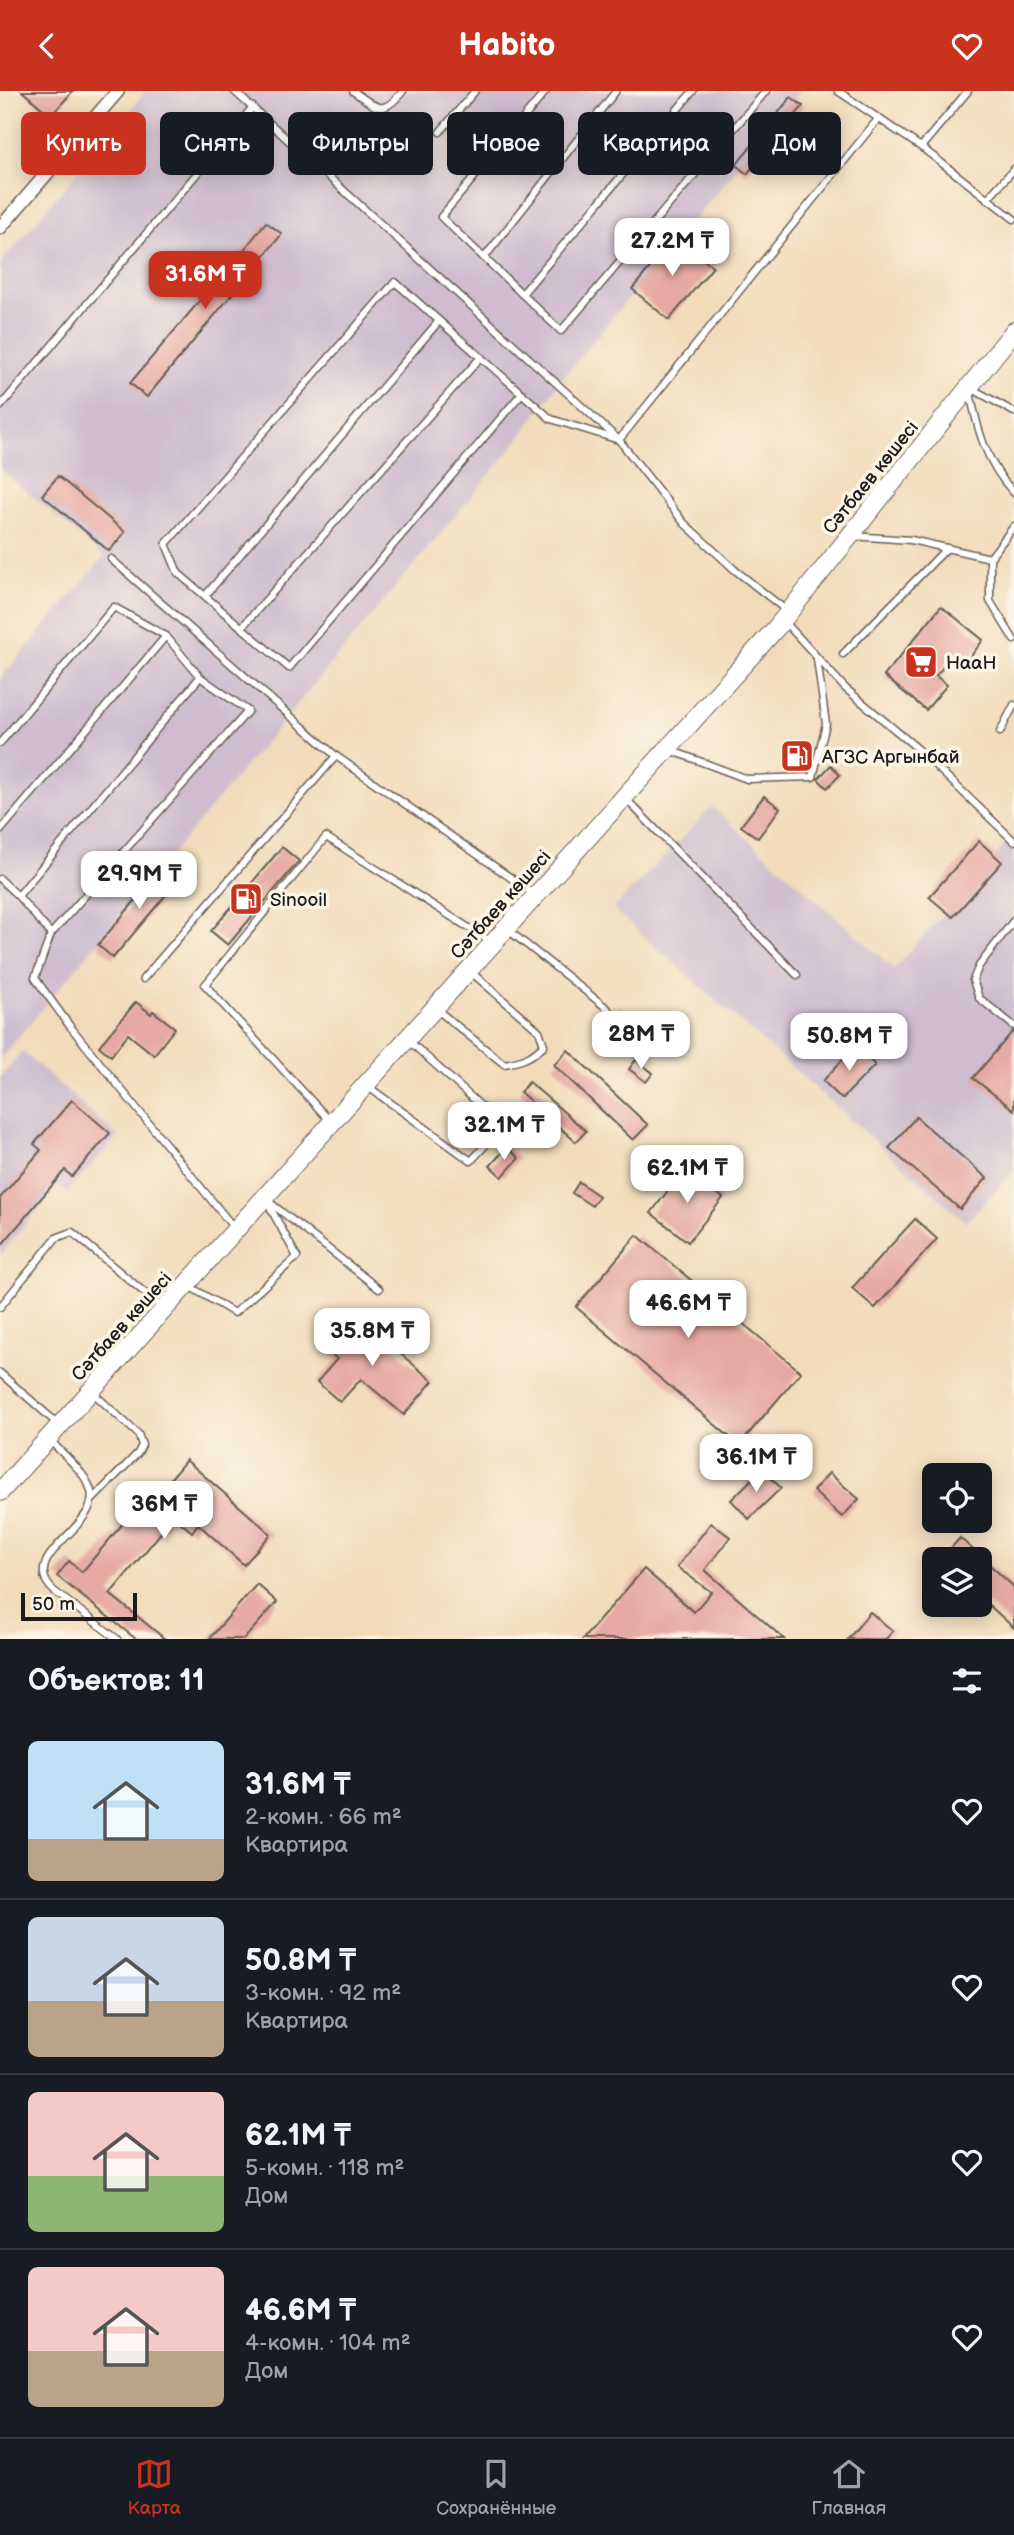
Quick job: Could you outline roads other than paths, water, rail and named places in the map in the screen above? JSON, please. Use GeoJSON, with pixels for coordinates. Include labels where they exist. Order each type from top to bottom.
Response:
{"type":"FeatureCollection","features":[{"type":"Feature","properties":{"kind":"main road","name":"Сәтбаев көшесі"},"geometry":{"type":"LineString","coordinates":[[0,1492],[786,616],[1014,331]]}},
{"type":"Feature","properties":{"kind":"street"},"geometry":{"type":"LineString","coordinates":[[2,222],[118,91]]}},
{"type":"Feature","properties":{"kind":"lane"},"geometry":{"type":"LineString","coordinates":[[234,91],[619,440],[684,523],[786,616],[845,688],[918,749],[1014,841]]}},
{"type":"Feature","properties":{"kind":"lane"},"geometry":{"type":"LineString","coordinates":[[353,91],[374,107],[383,109],[391,106],[403,91]]}},
{"type":"Feature","properties":{"kind":"lane"},"geometry":{"type":"LineString","coordinates":[[440,132],[475,91]]}},
{"type":"Feature","properties":{"kind":"lane"},"geometry":{"type":"LineString","coordinates":[[546,91],[441,216],[561,331],[766,91]]}},
{"type":"Feature","properties":{"kind":"lane"},"geometry":{"type":"LineString","coordinates":[[484,258],[617,91]]}},
{"type":"Feature","properties":{"kind":"lane"},"geometry":{"type":"LineString","coordinates":[[522,294],[693,91]]}},
{"type":"Feature","properties":{"kind":"lane"},"geometry":{"type":"LineString","coordinates":[[838,91],[921,147],[1014,219]]}},
{"type":"Feature","properties":{"kind":"lane"},"geometry":{"type":"LineString","coordinates":[[921,147],[968,91]]}},
{"type":"Feature","properties":{"kind":"lane"},"geometry":{"type":"LineString","coordinates":[[0,407],[253,107]]}},
{"type":"Feature","properties":{"kind":"lane"},"geometry":{"type":"LineString","coordinates":[[619,440],[878,119]]}},
{"type":"Feature","properties":{"kind":"lane"},"geometry":{"type":"LineString","coordinates":[[987,199],[1014,169]]}},
{"type":"Feature","properties":{"kind":"lane"},"geometry":{"type":"LineString","coordinates":[[522,393],[289,668],[178,573],[166,544],[395,282],[522,393],[551,419],[619,440]]}},
{"type":"Feature","properties":{"kind":"lane"},"geometry":{"type":"LineString","coordinates":[[205,596],[439,321]]}},
{"type":"Feature","properties":{"kind":"lane"},"geometry":{"type":"LineString","coordinates":[[242,627],[481,358]]}},
{"type":"Feature","properties":{"kind":"lane"},"geometry":{"type":"LineString","coordinates":[[969,387],[1014,412]]}},
{"type":"Feature","properties":{"kind":"lane"},"geometry":{"type":"LineString","coordinates":[[969,387],[978,430],[997,474],[1014,492]]}},
{"type":"Feature","properties":{"kind":"lane"},"geometry":{"type":"LineString","coordinates":[[1014,526],[990,558],[990,601],[1014,640]]}},
{"type":"Feature","properties":{"kind":"lane"},"geometry":{"type":"LineString","coordinates":[[849,536],[911,540],[990,558]]}},
{"type":"Feature","properties":{"kind":"lane"},"geometry":{"type":"LineString","coordinates":[[843,654],[947,548]]}},
{"type":"Feature","properties":{"kind":"lane"},"geometry":{"type":"LineString","coordinates":[[111,559],[336,756],[536,895]]}},
{"type":"Feature","properties":{"kind":"lane"},"geometry":{"type":"LineString","coordinates":[[0,743],[114,607],[166,636],[200,677],[247,711],[51,934],[35,978],[69,1025],[236,1230]]}},
{"type":"Feature","properties":{"kind":"lane"},"geometry":{"type":"LineString","coordinates":[[0,831],[166,636]]}},
{"type":"Feature","properties":{"kind":"lane"},"geometry":{"type":"LineString","coordinates":[[667,749],[747,779],[813,777],[826,724],[817,657]]}},
{"type":"Feature","properties":{"kind":"lane"},"geometry":{"type":"LineString","coordinates":[[18,896],[200,677]]}},
{"type":"Feature","properties":{"kind":"lane"},"geometry":{"type":"LineString","coordinates":[[1000,732],[1014,705]]}},
{"type":"Feature","properties":{"kind":"lane"},"geometry":{"type":"LineString","coordinates":[[142,979],[336,756]]}},
{"type":"Feature","properties":{"kind":"lane"},"geometry":{"type":"LineString","coordinates":[[624,797],[797,975]]}},
{"type":"Feature","properties":{"kind":"lane"},"geometry":{"type":"LineString","coordinates":[[332,1123],[205,985],[326,837],[493,943]]}},
{"type":"Feature","properties":{"kind":"lane"},"geometry":{"type":"LineString","coordinates":[[0,879],[51,934]]}},
{"type":"Feature","properties":{"kind":"lane"},"geometry":{"type":"LineString","coordinates":[[1014,920],[979,966],[973,980],[979,998],[1014,1026]]}},
{"type":"Feature","properties":{"kind":"lane"},"geometry":{"type":"LineString","coordinates":[[506,929],[608,1009]]}},
{"type":"Feature","properties":{"kind":"lane"},"geometry":{"type":"LineString","coordinates":[[435,1008],[503,1063],[532,1057],[544,1045],[539,1031],[469,970]]}},
{"type":"Feature","properties":{"kind":"lane"},"geometry":{"type":"LineString","coordinates":[[366,1085],[471,1161],[503,1126],[407,1039]]}},
{"type":"Feature","properties":{"kind":"lane"},"geometry":{"type":"LineString","coordinates":[[187,1285],[234,1314],[297,1257],[264,1198]]}},
{"type":"Feature","properties":{"kind":"lane"},"geometry":{"type":"LineString","coordinates":[[264,1198],[379,1289]]}},
{"type":"Feature","properties":{"kind":"lane"},"geometry":{"type":"LineString","coordinates":[[0,1307],[56,1238],[72,1232],[165,1309]]}},
{"type":"Feature","properties":{"kind":"lane"},"geometry":{"type":"LineString","coordinates":[[0,1373],[54,1432],[87,1480],[92,1500]]}},
{"type":"Feature","properties":{"kind":"lane"},"geometry":{"type":"LineString","coordinates":[[91,1391],[138,1434],[142,1445],[138,1453],[92,1500],[85,1517],[47,1558],[43,1577],[54,1591],[117,1639]]}},
{"type":"Feature","properties":{"kind":"place","name":"НааН"},"geometry":{"type":"Point","coordinates":[921,662]}},
{"type":"Feature","properties":{"kind":"place","name":"АГЗС Аргынбай"},"geometry":{"type":"Point","coordinates":[797,756]}},
{"type":"Feature","properties":{"kind":"place","name":"Sinooil"},"geometry":{"type":"Point","coordinates":[246,899]}}]}
